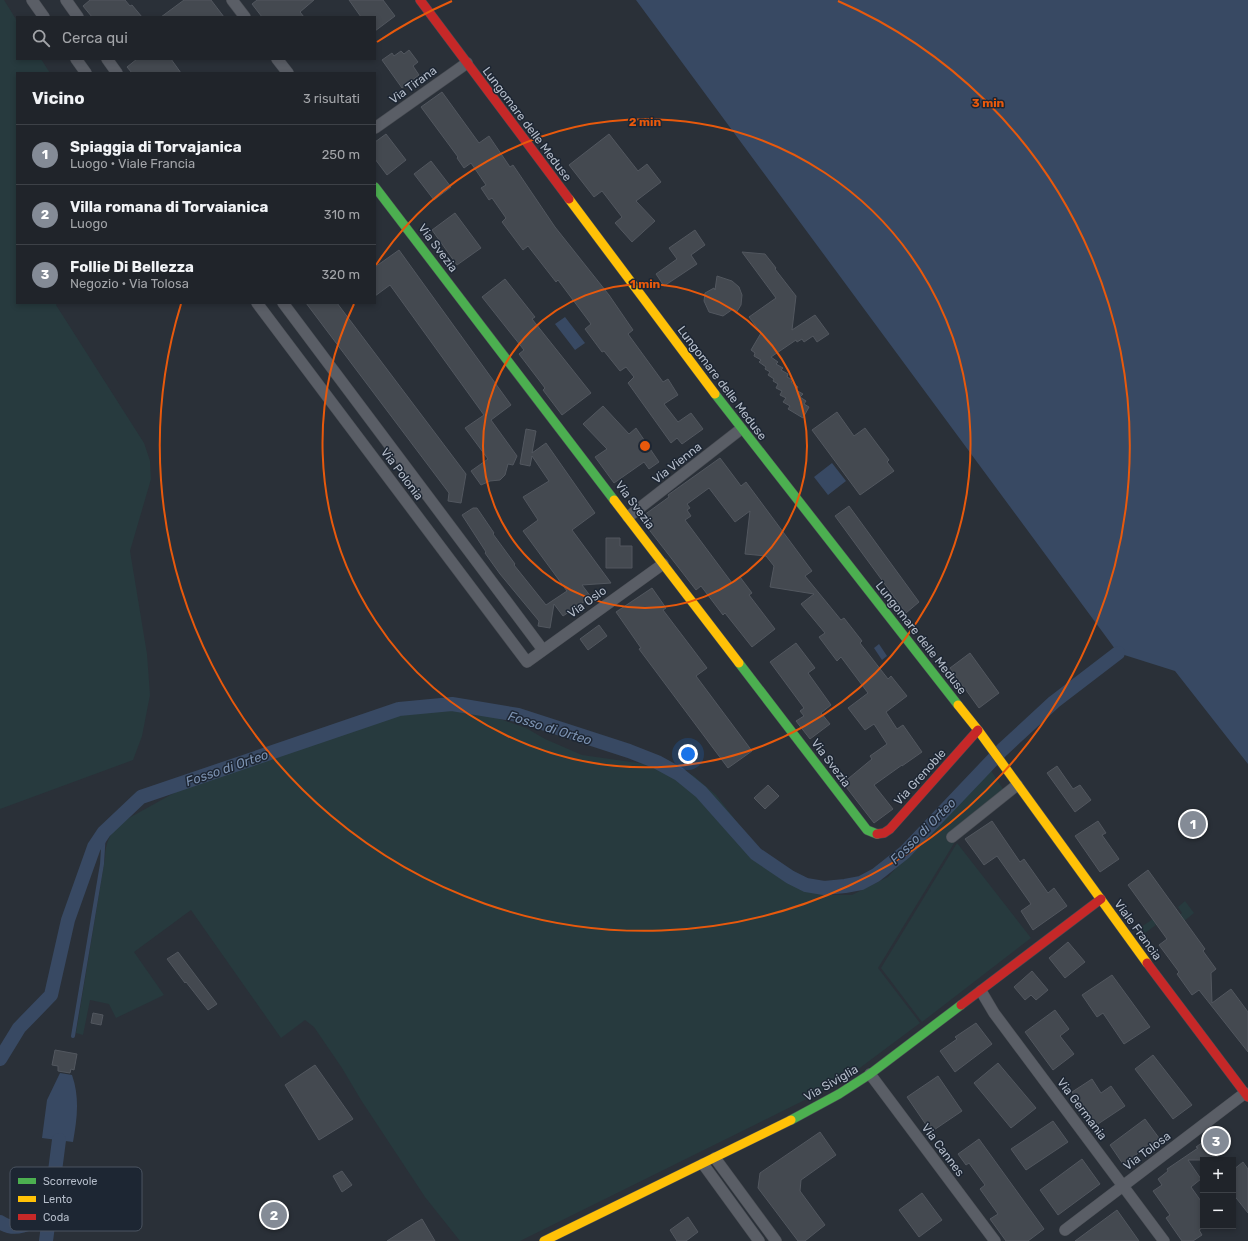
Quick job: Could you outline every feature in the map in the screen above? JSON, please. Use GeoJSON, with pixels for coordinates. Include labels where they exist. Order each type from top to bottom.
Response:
{"type":"FeatureCollection","features":[{"type":"Feature","properties":{"kind":"street"},"geometry":{"type":"LineString","coordinates":[[32,0],[43,16]]}},
{"type":"Feature","properties":{"kind":"street"},"geometry":{"type":"LineString","coordinates":[[66,0],[77,16]]}},
{"type":"Feature","properties":{"kind":"street"},"geometry":{"type":"LineString","coordinates":[[232,0],[244,16]]}},
{"type":"Feature","properties":{"kind":"street","name":"Lungomare delle Meduse"},"geometry":{"type":"LineString","coordinates":[[420,0],[741,429],[980,733],[1010,776]]}},
{"type":"Feature","properties":{"kind":"street"},"geometry":{"type":"LineString","coordinates":[[77,60],[85,72]]}},
{"type":"Feature","properties":{"kind":"street"},"geometry":{"type":"LineString","coordinates":[[109,60],[116,72]]}},
{"type":"Feature","properties":{"kind":"street"},"geometry":{"type":"LineString","coordinates":[[278,60],[287,72]]}},
{"type":"Feature","properties":{"kind":"street","name":"Via Tirana"},"geometry":{"type":"LineString","coordinates":[[376,127],[467,63]]}},
{"type":"Feature","properties":{"kind":"street","name":"Via Svezia"},"geometry":{"type":"LineString","coordinates":[[376,188],[865,828],[869,832],[878,834]]}},
{"type":"Feature","properties":{"kind":"street","name":"Via Polonia"},"geometry":{"type":"LineString","coordinates":[[259,304],[527,662]]}},
{"type":"Feature","properties":{"kind":"street","name":"Via Polonia"},"geometry":{"type":"LineString","coordinates":[[284,304],[543,650]]}},
{"type":"Feature","properties":{"kind":"street","name":"Via Vienna"},"geometry":{"type":"LineString","coordinates":[[628,518],[741,429]]}},
{"type":"Feature","properties":{"kind":"street","name":"Via Oslo"},"geometry":{"type":"LineString","coordinates":[[527,662],[663,564]]}},
{"type":"Feature","properties":{"kind":"street","name":"Via Grenoble"},"geometry":{"type":"LineString","coordinates":[[878,834],[884,833],[890,829],[980,733]]}},
{"type":"Feature","properties":{"kind":"street","name":"Viale Francia"},"geometry":{"type":"LineString","coordinates":[[1010,776],[1246,1095]]}},
{"type":"Feature","properties":{"kind":"street"},"geometry":{"type":"LineString","coordinates":[[952,837],[1017,786]]}},
{"type":"Feature","properties":{"kind":"street","name":"Via Siviglia"},"geometry":{"type":"LineString","coordinates":[[544,1241],[703,1164],[830,1099],[870,1074],[1101,899]]}},
{"type":"Feature","properties":{"kind":"street","name":"Via Germania"},"geometry":{"type":"LineString","coordinates":[[981,990],[994,1013],[1164,1241]]}},
{"type":"Feature","properties":{"kind":"street","name":"Via Cannes"},"geometry":{"type":"LineString","coordinates":[[870,1074],[995,1241]]}},
{"type":"Feature","properties":{"kind":"street","name":"Via Tolosa"},"geometry":{"type":"LineString","coordinates":[[1065,1230],[1246,1095]]}},
{"type":"Feature","properties":{"kind":"street"},"geometry":{"type":"LineString","coordinates":[[715,1158],[776,1241]]}},
{"type":"Feature","properties":{"kind":"street"},"geometry":{"type":"LineString","coordinates":[[703,1164],[759,1241]]}},
{"type":"Feature","properties":{"kind":"green space"},"geometry":{"type":"Polygon","coordinates":[[[0,0],[4,0],[16,19],[16,60],[42,60],[49,72],[16,72],[16,304],[56,304],[144,443],[150,461],[151,479],[130,551],[147,654],[150,695],[142,736],[133,760],[0,809],[0,0]]]}},
{"type":"Feature","properties":{"kind":"green space"},"geometry":{"type":"Polygon","coordinates":[[[441,709],[477,712],[503,720],[526,728],[545,739],[582,755],[652,765],[670,766],[682,770],[694,776],[716,795],[764,857],[783,874],[810,891],[830,895],[852,895],[888,877],[924,836],[990,769],[1005,792],[956,840],[878,968],[920,1023],[841,1082],[520,1241],[460,1241],[425,1197],[314,1027],[305,1020],[281,1038],[191,910],[134,952],[164,995],[116,1018],[109,1004],[90,1000],[83,1035],[76,1033],[107,843],[113,831],[120,823],[183,788],[211,776],[239,759],[286,741],[313,732],[363,724],[402,712],[441,709]]]}},
{"type":"Feature","properties":{"kind":"green space"},"geometry":{"type":"Polygon","coordinates":[[[957,843],[1031,938],[922,1022],[881,968],[957,843]]]}},
{"type":"Feature","properties":{"kind":"green space"},"geometry":{"type":"Polygon","coordinates":[[[1185,901],[1194,913],[1178,926],[1173,919],[1182,913],[1178,907],[1185,901]]]}},
{"type":"Feature","properties":{"kind":"green space"},"geometry":{"type":"Polygon","coordinates":[[[1153,919],[1156,925],[1145,933],[1141,927],[1153,919]]]}},
{"type":"Feature","properties":{"kind":"water"},"geometry":{"type":"Polygon","coordinates":[[[636,0],[1248,0],[1248,764],[1175,671],[1118,653],[636,0]]]}},
{"type":"Feature","properties":{"kind":"water"},"geometry":{"type":"Polygon","coordinates":[[[565,317],[585,343],[575,350],[555,324],[565,317]]]}},
{"type":"Feature","properties":{"kind":"water"},"geometry":{"type":"Polygon","coordinates":[[[832,463],[846,481],[828,495],[814,477],[832,463]]]}},
{"type":"Feature","properties":{"kind":"water"},"geometry":{"type":"Polygon","coordinates":[[[879,644],[887,656],[882,660],[874,648],[879,644]]]}},
{"type":"Feature","properties":{"kind":"water"},"geometry":{"type":"Polygon","coordinates":[[[60,1073],[72,1075],[75,1084],[77,1117],[73,1142],[42,1138],[47,1100],[60,1073]]]}},
{"type":"Feature","properties":{"kind":"building"},"geometry":{"type":"Polygon","coordinates":[[[90,0],[125,0],[130,6],[132,5],[141,16],[91,16],[83,6],[90,0]]]}},
{"type":"Feature","properties":{"kind":"building"},"geometry":{"type":"Polygon","coordinates":[[[184,0],[211,0],[223,16],[162,16],[184,0]]]}},
{"type":"Feature","properties":{"kind":"building"},"geometry":{"type":"Polygon","coordinates":[[[257,0],[314,0],[300,12],[303,16],[261,16],[252,4],[257,0]]]}},
{"type":"Feature","properties":{"kind":"building"},"geometry":{"type":"Polygon","coordinates":[[[349,0],[383,0],[395,16],[376,30],[376,16],[360,16],[349,0]]]}},
{"type":"Feature","properties":{"kind":"building"},"geometry":{"type":"Polygon","coordinates":[[[409,50],[418,62],[413,66],[419,75],[402,88],[382,60],[392,53],[394,56],[401,51],[404,54],[409,50]]]}},
{"type":"Feature","properties":{"kind":"building"},"geometry":{"type":"Polygon","coordinates":[[[136,60],[172,60],[180,72],[131,72],[127,67],[136,60]]]}},
{"type":"Feature","properties":{"kind":"building"},"geometry":{"type":"Polygon","coordinates":[[[442,92],[479,143],[489,136],[510,167],[513,165],[555,227],[609,295],[633,330],[628,334],[663,382],[668,379],[678,395],[664,404],[678,422],[691,413],[703,429],[682,444],[677,438],[671,443],[628,383],[634,377],[626,367],[620,371],[604,351],[602,352],[585,329],[591,324],[558,280],[556,282],[528,246],[523,250],[502,222],[506,218],[492,198],[489,200],[481,188],[486,185],[471,163],[464,168],[457,158],[458,157],[421,107],[442,92]]]}},
{"type":"Feature","properties":{"kind":"building"},"geometry":{"type":"Polygon","coordinates":[[[386,134],[406,160],[387,175],[376,160],[376,141],[386,134]]]}},
{"type":"Feature","properties":{"kind":"building"},"geometry":{"type":"Polygon","coordinates":[[[609,134],[638,171],[647,164],[661,182],[636,201],[655,221],[632,242],[615,223],[622,217],[602,191],[594,197],[569,165],[609,134]]]}},
{"type":"Feature","properties":{"kind":"building"},"geometry":{"type":"Polygon","coordinates":[[[431,161],[451,187],[434,200],[414,174],[431,161]]]}},
{"type":"Feature","properties":{"kind":"building"},"geometry":{"type":"Polygon","coordinates":[[[455,213],[481,248],[457,265],[432,230],[455,213]]]}},
{"type":"Feature","properties":{"kind":"building"},"geometry":{"type":"Polygon","coordinates":[[[695,230],[705,245],[691,255],[697,264],[664,286],[656,274],[677,259],[669,248],[695,230]]]}},
{"type":"Feature","properties":{"kind":"building"},"geometry":{"type":"Polygon","coordinates":[[[399,250],[511,405],[491,420],[517,456],[513,465],[508,464],[505,475],[500,480],[490,481],[481,485],[471,471],[488,459],[465,428],[484,415],[390,285],[376,295],[376,266],[399,250]]]}},
{"type":"Feature","properties":{"kind":"building"},"geometry":{"type":"Polygon","coordinates":[[[742,252],[765,254],[796,296],[792,330],[815,315],[829,334],[817,342],[813,336],[804,342],[802,339],[797,342],[796,340],[771,357],[778,362],[776,364],[783,368],[781,370],[788,374],[787,377],[793,380],[791,382],[798,387],[796,390],[803,394],[800,397],[806,401],[804,404],[809,407],[803,418],[788,409],[790,406],[783,402],[786,398],[780,395],[782,391],[776,388],[778,384],[768,375],[770,372],[765,369],[766,367],[759,362],[761,360],[754,356],[755,353],[751,350],[761,333],[749,317],[776,298],[742,252]]]}},
{"type":"Feature","properties":{"kind":"building"},"geometry":{"type":"Polygon","coordinates":[[[717,276],[732,281],[739,287],[742,295],[741,305],[736,313],[733,309],[723,316],[709,312],[704,301],[705,293],[714,288],[715,290],[717,276]]]}},
{"type":"Feature","properties":{"kind":"building"},"geometry":{"type":"Polygon","coordinates":[[[505,279],[535,317],[532,319],[591,393],[562,415],[543,390],[545,388],[519,354],[524,350],[482,297],[505,279]]]}},
{"type":"Feature","properties":{"kind":"building"},"geometry":{"type":"Polygon","coordinates":[[[307,304],[338,304],[466,474],[461,503],[448,501],[449,493],[307,304]]]}},
{"type":"Feature","properties":{"kind":"building"},"geometry":{"type":"Polygon","coordinates":[[[603,406],[629,434],[636,428],[659,462],[649,469],[644,462],[614,483],[595,457],[607,449],[583,424],[603,406]]]}},
{"type":"Feature","properties":{"kind":"building"},"geometry":{"type":"Polygon","coordinates":[[[837,412],[854,436],[865,428],[889,460],[887,462],[894,471],[860,495],[812,430],[837,412]]]}},
{"type":"Feature","properties":{"kind":"building"},"geometry":{"type":"Polygon","coordinates":[[[526,429],[536,431],[532,453],[546,443],[595,513],[572,530],[611,583],[582,585],[591,597],[563,616],[554,604],[550,628],[538,626],[539,621],[500,574],[485,553],[486,552],[462,515],[473,508],[477,508],[494,533],[493,534],[515,564],[514,565],[546,605],[567,591],[523,531],[538,520],[523,497],[549,481],[532,456],[530,466],[520,464],[526,429]]]}},
{"type":"Feature","properties":{"kind":"building"},"geometry":{"type":"Polygon","coordinates":[[[720,458],[741,486],[746,482],[812,571],[805,576],[841,620],[844,618],[862,641],[860,643],[888,679],[891,676],[907,696],[886,712],[897,729],[903,725],[922,752],[874,785],[893,809],[874,823],[843,783],[872,759],[870,756],[887,744],[874,724],[865,730],[848,708],[868,693],[841,657],[837,661],[819,637],[825,633],[801,604],[814,594],[770,587],[774,566],[766,556],[745,554],[750,511],[735,522],[709,488],[687,504],[690,508],[687,510],[691,516],[685,520],[732,583],[740,577],[752,593],[749,595],[775,629],[752,647],[725,613],[723,615],[701,586],[696,590],[640,518],[669,497],[668,495],[720,458]]]}},
{"type":"Feature","properties":{"kind":"building"},"geometry":{"type":"Polygon","coordinates":[[[849,506],[919,602],[906,613],[835,516],[849,506]]]}},
{"type":"Feature","properties":{"kind":"building"},"geometry":{"type":"Polygon","coordinates":[[[606,538],[620,538],[620,546],[632,546],[632,568],[606,568],[606,538]]]}},
{"type":"Feature","properties":{"kind":"building"},"geometry":{"type":"Polygon","coordinates":[[[652,588],[666,608],[663,610],[707,668],[696,676],[752,751],[728,768],[639,649],[641,648],[616,612],[652,588]]]}},
{"type":"Feature","properties":{"kind":"building"},"geometry":{"type":"Polygon","coordinates":[[[599,625],[607,636],[588,650],[580,639],[599,625]]]}},
{"type":"Feature","properties":{"kind":"building"},"geometry":{"type":"Polygon","coordinates":[[[796,643],[815,668],[808,673],[831,705],[821,713],[830,724],[810,739],[796,721],[804,716],[800,711],[804,708],[770,662],[796,643]]]}},
{"type":"Feature","properties":{"kind":"building"},"geometry":{"type":"Polygon","coordinates":[[[970,653],[999,693],[979,708],[950,668],[970,653]]]}},
{"type":"Feature","properties":{"kind":"building"},"geometry":{"type":"Polygon","coordinates":[[[1057,766],[1073,789],[1080,785],[1091,800],[1075,812],[1047,773],[1057,766]]]}},
{"type":"Feature","properties":{"kind":"building"},"geometry":{"type":"Polygon","coordinates":[[[768,785],[779,796],[765,809],[754,798],[768,785]]]}},
{"type":"Feature","properties":{"kind":"building"},"geometry":{"type":"Polygon","coordinates":[[[992,821],[1020,862],[1024,859],[1048,893],[1054,888],[1067,906],[1033,930],[1021,911],[1031,904],[997,856],[984,865],[965,839],[992,821]]]}},
{"type":"Feature","properties":{"kind":"building"},"geometry":{"type":"Polygon","coordinates":[[[1098,821],[1106,833],[1102,835],[1119,859],[1100,872],[1075,836],[1098,821]]]}},
{"type":"Feature","properties":{"kind":"building"},"geometry":{"type":"Polygon","coordinates":[[[1148,870],[1205,949],[1203,951],[1216,969],[1211,973],[1212,1003],[1231,989],[1248,1012],[1248,1052],[1199,990],[1192,995],[1177,974],[1179,972],[1159,945],[1167,939],[1128,885],[1148,870]]]}},
{"type":"Feature","properties":{"kind":"building"},"geometry":{"type":"Polygon","coordinates":[[[1068,942],[1085,962],[1065,978],[1049,958],[1068,942]]]}},
{"type":"Feature","properties":{"kind":"building"},"geometry":{"type":"Polygon","coordinates":[[[178,952],[217,1004],[208,1010],[167,959],[178,952]]]}},
{"type":"Feature","properties":{"kind":"building"},"geometry":{"type":"Polygon","coordinates":[[[1032,971],[1048,990],[1036,1000],[1031,995],[1025,1000],[1014,987],[1032,971]]]}},
{"type":"Feature","properties":{"kind":"building"},"geometry":{"type":"Polygon","coordinates":[[[1112,975],[1150,1027],[1124,1044],[1103,1013],[1097,1017],[1082,995],[1112,975]]]}},
{"type":"Feature","properties":{"kind":"building"},"geometry":{"type":"Polygon","coordinates":[[[1055,1010],[1069,1029],[1060,1036],[1074,1054],[1053,1070],[1025,1032],[1055,1010]]]}},
{"type":"Feature","properties":{"kind":"building"},"geometry":{"type":"Polygon","coordinates":[[[93,1013],[103,1015],[101,1025],[91,1023],[93,1013]]]}},
{"type":"Feature","properties":{"kind":"building"},"geometry":{"type":"Polygon","coordinates":[[[976,1023],[992,1044],[955,1072],[940,1051],[957,1039],[955,1037],[976,1023]]]}},
{"type":"Feature","properties":{"kind":"building"},"geometry":{"type":"Polygon","coordinates":[[[55,1050],[77,1054],[74,1070],[71,1069],[70,1073],[58,1071],[58,1066],[52,1065],[55,1050]]]}},
{"type":"Feature","properties":{"kind":"building"},"geometry":{"type":"Polygon","coordinates":[[[1153,1055],[1192,1105],[1173,1119],[1135,1069],[1153,1055]]]}},
{"type":"Feature","properties":{"kind":"building"},"geometry":{"type":"Polygon","coordinates":[[[998,1063],[1036,1108],[1011,1128],[974,1083],[998,1063]]]}},
{"type":"Feature","properties":{"kind":"building"},"geometry":{"type":"Polygon","coordinates":[[[315,1065],[353,1119],[319,1140],[285,1085],[315,1065]]]}},
{"type":"Feature","properties":{"kind":"building"},"geometry":{"type":"Polygon","coordinates":[[[938,1076],[962,1111],[931,1132],[907,1097],[938,1076]]]}},
{"type":"Feature","properties":{"kind":"building"},"geometry":{"type":"Polygon","coordinates":[[[1092,1079],[1101,1093],[1111,1086],[1125,1106],[1095,1126],[1072,1092],[1092,1079]]]}},
{"type":"Feature","properties":{"kind":"building"},"geometry":{"type":"Polygon","coordinates":[[[1145,1119],[1159,1138],[1123,1164],[1110,1145],[1145,1119]]]}},
{"type":"Feature","properties":{"kind":"building"},"geometry":{"type":"Polygon","coordinates":[[[1053,1121],[1068,1142],[1026,1170],[1011,1149],[1053,1121]]]}},
{"type":"Feature","properties":{"kind":"building"},"geometry":{"type":"Polygon","coordinates":[[[1218,1131],[1225,1142],[1220,1145],[1223,1149],[1216,1154],[1218,1157],[1200,1157],[1200,1160],[1188,1160],[1200,1178],[1200,1180],[1191,1187],[1200,1200],[1200,1229],[1199,1230],[1202,1235],[1193,1241],[1182,1241],[1166,1218],[1170,1215],[1153,1191],[1162,1185],[1158,1179],[1168,1171],[1167,1169],[1198,1148],[1196,1147],[1218,1131]]]}},
{"type":"Feature","properties":{"kind":"building"},"geometry":{"type":"Polygon","coordinates":[[[820,1132],[836,1155],[801,1180],[800,1191],[825,1225],[805,1241],[798,1241],[758,1188],[760,1173],[820,1132]]]}},
{"type":"Feature","properties":{"kind":"building"},"geometry":{"type":"Polygon","coordinates":[[[979,1139],[1044,1229],[1028,1241],[1006,1241],[990,1219],[998,1214],[980,1189],[985,1185],[969,1163],[966,1165],[958,1154],[979,1139]]]}},
{"type":"Feature","properties":{"kind":"building"},"geometry":{"type":"Polygon","coordinates":[[[1082,1159],[1100,1184],[1058,1215],[1040,1190],[1082,1159]]]}},
{"type":"Feature","properties":{"kind":"building"},"geometry":{"type":"Polygon","coordinates":[[[1243,1162],[1248,1169],[1248,1213],[1236,1198],[1236,1168],[1243,1162]]]}},
{"type":"Feature","properties":{"kind":"building"},"geometry":{"type":"Polygon","coordinates":[[[342,1171],[352,1185],[342,1192],[333,1176],[342,1171]]]}},
{"type":"Feature","properties":{"kind":"building"},"geometry":{"type":"Polygon","coordinates":[[[922,1193],[942,1220],[919,1237],[899,1210],[922,1193]]]}},
{"type":"Feature","properties":{"kind":"building"},"geometry":{"type":"Polygon","coordinates":[[[1117,1210],[1139,1241],[1075,1241],[1117,1210]]]}},
{"type":"Feature","properties":{"kind":"building"},"geometry":{"type":"Polygon","coordinates":[[[688,1217],[698,1232],[686,1241],[677,1241],[670,1230],[688,1217]]]}},
{"type":"Feature","properties":{"kind":"building"},"geometry":{"type":"Polygon","coordinates":[[[422,1219],[435,1241],[387,1241],[415,1223],[422,1219]]]}},
{"type":"Feature","properties":{"kind":"waterway","name":"Fosso di Orteo"},"geometry":{"type":"LineString","coordinates":[[0,1059],[19,1028],[51,995],[68,920],[94,847],[104,832],[141,797],[399,709],[452,704],[518,715],[629,751],[657,762],[679,774],[701,792],[756,854],[790,877],[806,885],[824,888],[845,886],[861,883],[876,875],[905,852],[1002,750],[1054,702],[1118,653]]}},
{"type":"Feature","properties":{"kind":"waterway"},"geometry":{"type":"LineString","coordinates":[[73,1036],[102,864],[104,832]]}},
{"type":"Feature","properties":{"kind":"waterway"},"geometry":{"type":"LineString","coordinates":[[56,1167],[59,1140]]}},
{"type":"Feature","properties":{"kind":"waterway"},"geometry":{"type":"LineString","coordinates":[[0,1222],[10,1226]]}},
{"type":"Feature","properties":{"kind":"waterway"},"geometry":{"type":"LineString","coordinates":[[46,1241],[47,1231]]}},
{"type":"Feature","properties":{"kind":"traffic: fast"},"geometry":{"type":"LineString","coordinates":[[376,188],[614,500]]}},
{"type":"Feature","properties":{"kind":"traffic: fast"},"geometry":{"type":"LineString","coordinates":[[715,394],[958,705]]}},
{"type":"Feature","properties":{"kind":"traffic: fast"},"geometry":{"type":"LineString","coordinates":[[739,663],[867,830],[877,834]]}},
{"type":"Feature","properties":{"kind":"traffic: fast"},"geometry":{"type":"LineString","coordinates":[[791,1120],[839,1094],[870,1074],[961,1005]]}},
{"type":"Feature","properties":{"kind":"traffic: slow"},"geometry":{"type":"LineString","coordinates":[[569,199],[715,394]]}},
{"type":"Feature","properties":{"kind":"traffic: slow"},"geometry":{"type":"LineString","coordinates":[[614,500],[739,663]]}},
{"type":"Feature","properties":{"kind":"traffic: slow"},"geometry":{"type":"LineString","coordinates":[[958,705],[978,730],[1147,963]]}},
{"type":"Feature","properties":{"kind":"traffic: slow"},"geometry":{"type":"LineString","coordinates":[[544,1241],[791,1120]]}},
{"type":"Feature","properties":{"kind":"traffic: jam"},"geometry":{"type":"LineString","coordinates":[[420,0],[569,199]]}},
{"type":"Feature","properties":{"kind":"traffic: jam"},"geometry":{"type":"LineString","coordinates":[[877,834],[884,833],[890,829],[978,730]]}},
{"type":"Feature","properties":{"kind":"traffic: jam"},"geometry":{"type":"LineString","coordinates":[[961,1005],[1101,899]]}},
{"type":"Feature","properties":{"kind":"traffic: jam"},"geometry":{"type":"LineString","coordinates":[[1147,963],[1248,1097]]}},
{"type":"Feature","properties":{"kind":"place","name":"Spiaggia di Torvajanica"},"geometry":{"type":"Point","coordinates":[1193,824]}},
{"type":"Feature","properties":{"kind":"place","name":"Follie Di Bellezza"},"geometry":{"type":"Point","coordinates":[1216,1141]}},
{"type":"Feature","properties":{"kind":"place","name":"Villa romana di Torvaianica"},"geometry":{"type":"Point","coordinates":[274,1215]}}]}
